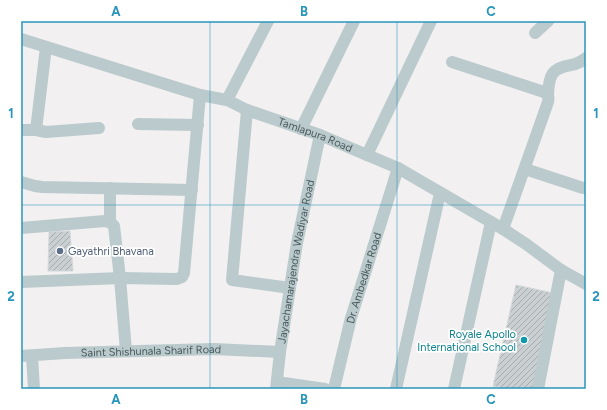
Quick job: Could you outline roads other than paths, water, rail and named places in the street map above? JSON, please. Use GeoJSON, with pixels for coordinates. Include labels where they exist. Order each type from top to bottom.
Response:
{"type":"FeatureCollection","features":[{"type":"Feature","properties":{"kind":"street"},"geometry":{"type":"LineString","coordinates":[[227,100],[268,21]]}},
{"type":"Feature","properties":{"kind":"street"},"geometry":{"type":"LineString","coordinates":[[301,129],[354,21]]}},
{"type":"Feature","properties":{"kind":"street"},"geometry":{"type":"LineString","coordinates":[[367,155],[431,21]]}},
{"type":"Feature","properties":{"kind":"street"},"geometry":{"type":"LineString","coordinates":[[535,33],[548,21]]}},
{"type":"Feature","properties":{"kind":"street","name":"Tamlapura Road"},"geometry":{"type":"LineString","coordinates":[[21,39],[200,95],[227,100],[247,110],[320,135],[398,168],[503,229],[561,270],[586,284]]}},
{"type":"Feature","properties":{"kind":"street"},"geometry":{"type":"LineString","coordinates":[[36,130],[46,47]]}},
{"type":"Feature","properties":{"kind":"street"},"geometry":{"type":"LineString","coordinates":[[503,229],[548,102],[550,77],[553,72],[558,69],[565,66],[578,64],[586,58]]}},
{"type":"Feature","properties":{"kind":"street"},"geometry":{"type":"LineString","coordinates":[[452,62],[548,94]]}},
{"type":"Feature","properties":{"kind":"street"},"geometry":{"type":"LineString","coordinates":[[21,282],[120,278],[177,279],[182,277],[184,273],[200,95]]}},
{"type":"Feature","properties":{"kind":"street"},"geometry":{"type":"LineString","coordinates":[[247,110],[232,280],[290,288]]}},
{"type":"Feature","properties":{"kind":"street"},"geometry":{"type":"LineString","coordinates":[[138,124],[198,125]]}},
{"type":"Feature","properties":{"kind":"street"},"geometry":{"type":"LineString","coordinates":[[21,130],[46,132],[99,128]]}},
{"type":"Feature","properties":{"kind":"street","name":"Jayachamarajendra Wadiyar Road"},"geometry":{"type":"LineString","coordinates":[[276,386],[297,243],[320,135]]}},
{"type":"Feature","properties":{"kind":"street","name":"Dr. Ambedkar Road"},"geometry":{"type":"LineString","coordinates":[[334,389],[351,318],[398,168]]}},
{"type":"Feature","properties":{"kind":"street"},"geometry":{"type":"LineString","coordinates":[[525,168],[583,188]]}},
{"type":"Feature","properties":{"kind":"street"},"geometry":{"type":"LineString","coordinates":[[21,182],[42,187],[192,190]]}},
{"type":"Feature","properties":{"kind":"street"},"geometry":{"type":"LineString","coordinates":[[110,188],[110,222]]}},
{"type":"Feature","properties":{"kind":"street"},"geometry":{"type":"LineString","coordinates":[[396,389],[440,193]]}},
{"type":"Feature","properties":{"kind":"street"},"geometry":{"type":"LineString","coordinates":[[21,228],[105,221],[110,222],[114,226],[126,351]]}},
{"type":"Feature","properties":{"kind":"street"},"geometry":{"type":"LineString","coordinates":[[454,389],[491,222]]}},
{"type":"Feature","properties":{"kind":"street"},"geometry":{"type":"LineString","coordinates":[[538,389],[561,270]]}},
{"type":"Feature","properties":{"kind":"street","name":"Saint Shishunala Sharif Road"},"geometry":{"type":"LineString","coordinates":[[26,356],[65,353],[214,348],[280,352]]}},
{"type":"Feature","properties":{"kind":"street"},"geometry":{"type":"LineString","coordinates":[[26,356],[34,389]]}},
{"type":"Feature","properties":{"kind":"street"},"geometry":{"type":"LineString","coordinates":[[276,386],[325,389]]}},
{"type":"Feature","properties":{"kind":"place","name":"Gayathri Bhavana"},"geometry":{"type":"Point","coordinates":[60,251]}},
{"type":"Feature","properties":{"kind":"place","name":"Royale Apollo International School"},"geometry":{"type":"Point","coordinates":[524,340]}}]}
